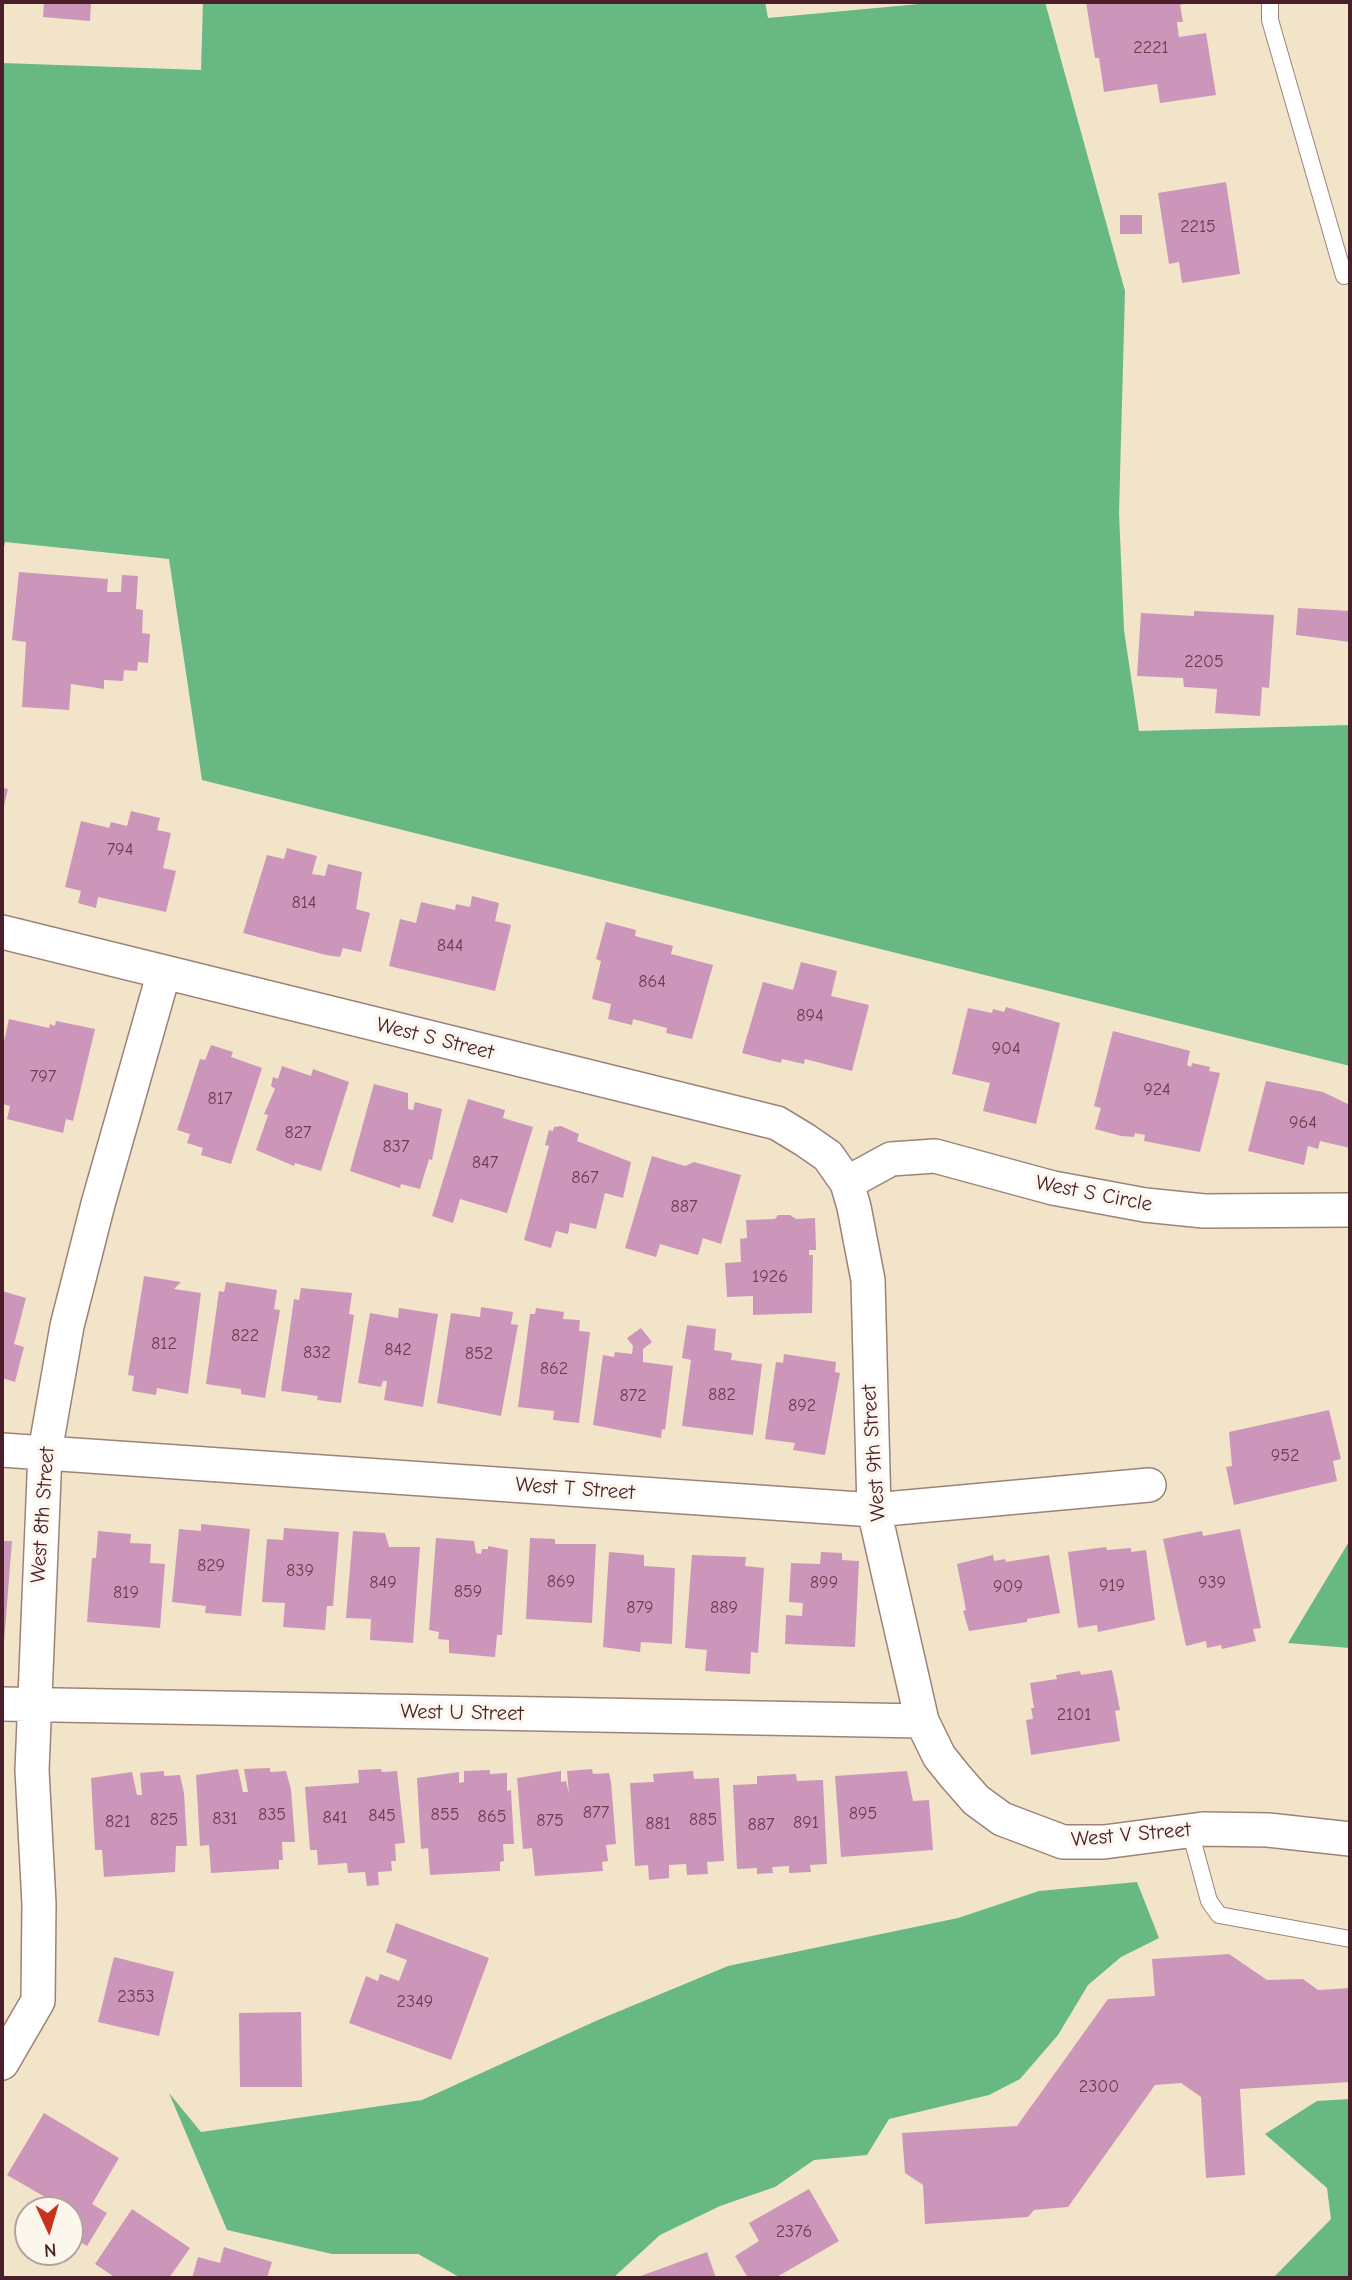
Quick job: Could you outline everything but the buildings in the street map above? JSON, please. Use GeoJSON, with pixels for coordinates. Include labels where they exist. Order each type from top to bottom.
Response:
{"type":"FeatureCollection","features":[{"type":"Feature","properties":{"kind":"street","name":"West S Street"},"geometry":{"type":"LineString","coordinates":[[2,932],[777,1123],[828,1156],[846,1183]]}},
{"type":"Feature","properties":{"kind":"street","name":"West 8th Street"},"geometry":{"type":"LineString","coordinates":[[2,2063],[38,2001],[40,1955],[32,1770],[17,1705],[45,1452],[70,1312],[164,972]]}},
{"type":"Feature","properties":{"kind":"street","name":"West S Circle"},"geometry":{"type":"LineString","coordinates":[[846,1183],[891,1159],[935,1156],[1054,1188],[1145,1205],[1203,1211],[1350,1210]]}},
{"type":"Feature","properties":{"kind":"street","name":"West 9th Street"},"geometry":{"type":"LineString","coordinates":[[846,1183],[868,1280],[874,1510],[922,1721]]}},
{"type":"Feature","properties":{"kind":"street","name":"West T Street"},"geometry":{"type":"LineString","coordinates":[[2,1450],[874,1510],[1149,1485]]}},
{"type":"Feature","properties":{"kind":"street","name":"West U Street"},"geometry":{"type":"LineString","coordinates":[[17,1705],[922,1721]]}},
{"type":"Feature","properties":{"kind":"street","name":"West V Street"},"geometry":{"type":"LineString","coordinates":[[922,1721],[940,1756],[976,1800],[1002,1819],[1063,1842],[1104,1842],[1190,1831],[1268,1830],[1350,1839]]}},
{"type":"Feature","properties":{"kind":"lane"},"geometry":{"type":"LineString","coordinates":[[1270,2],[1270,20],[1344,276]]}},
{"type":"Feature","properties":{"kind":"lane"},"geometry":{"type":"LineString","coordinates":[[1190,1831],[1209,1901],[1219,1914],[1350,1939]]}},
{"type":"Feature","properties":{"kind":"green space"},"geometry":{"type":"Polygon","coordinates":[[[203,2],[765,2],[768,18],[941,2],[1045,2],[1125,291],[1119,513],[1124,630],[1139,731],[1350,725],[1350,1066],[202,780],[169,559],[5,542],[2,559],[2,63],[201,70],[203,2]]]}},
{"type":"Feature","properties":{"kind":"green space"},"geometry":{"type":"Polygon","coordinates":[[[1350,1540],[1350,1648],[1288,1643],[1350,1540]]]}},
{"type":"Feature","properties":{"kind":"green space"},"geometry":{"type":"Polygon","coordinates":[[[1137,1882],[1159,1938],[1121,1957],[1088,1985],[1058,2035],[1020,2079],[989,2095],[889,2119],[867,2155],[814,2160],[775,2187],[720,2206],[660,2235],[613,2278],[461,2278],[418,2254],[332,2254],[227,2230],[169,2093],[201,2132],[422,2100],[598,2020],[728,1966],[958,1918],[1039,1891],[1137,1882]]]}},
{"type":"Feature","properties":{"kind":"green space"},"geometry":{"type":"Polygon","coordinates":[[[1350,2099],[1350,2278],[1273,2278],[1331,2219],[1327,2188],[1265,2134],[1317,2101],[1350,2099]]]}}]}
